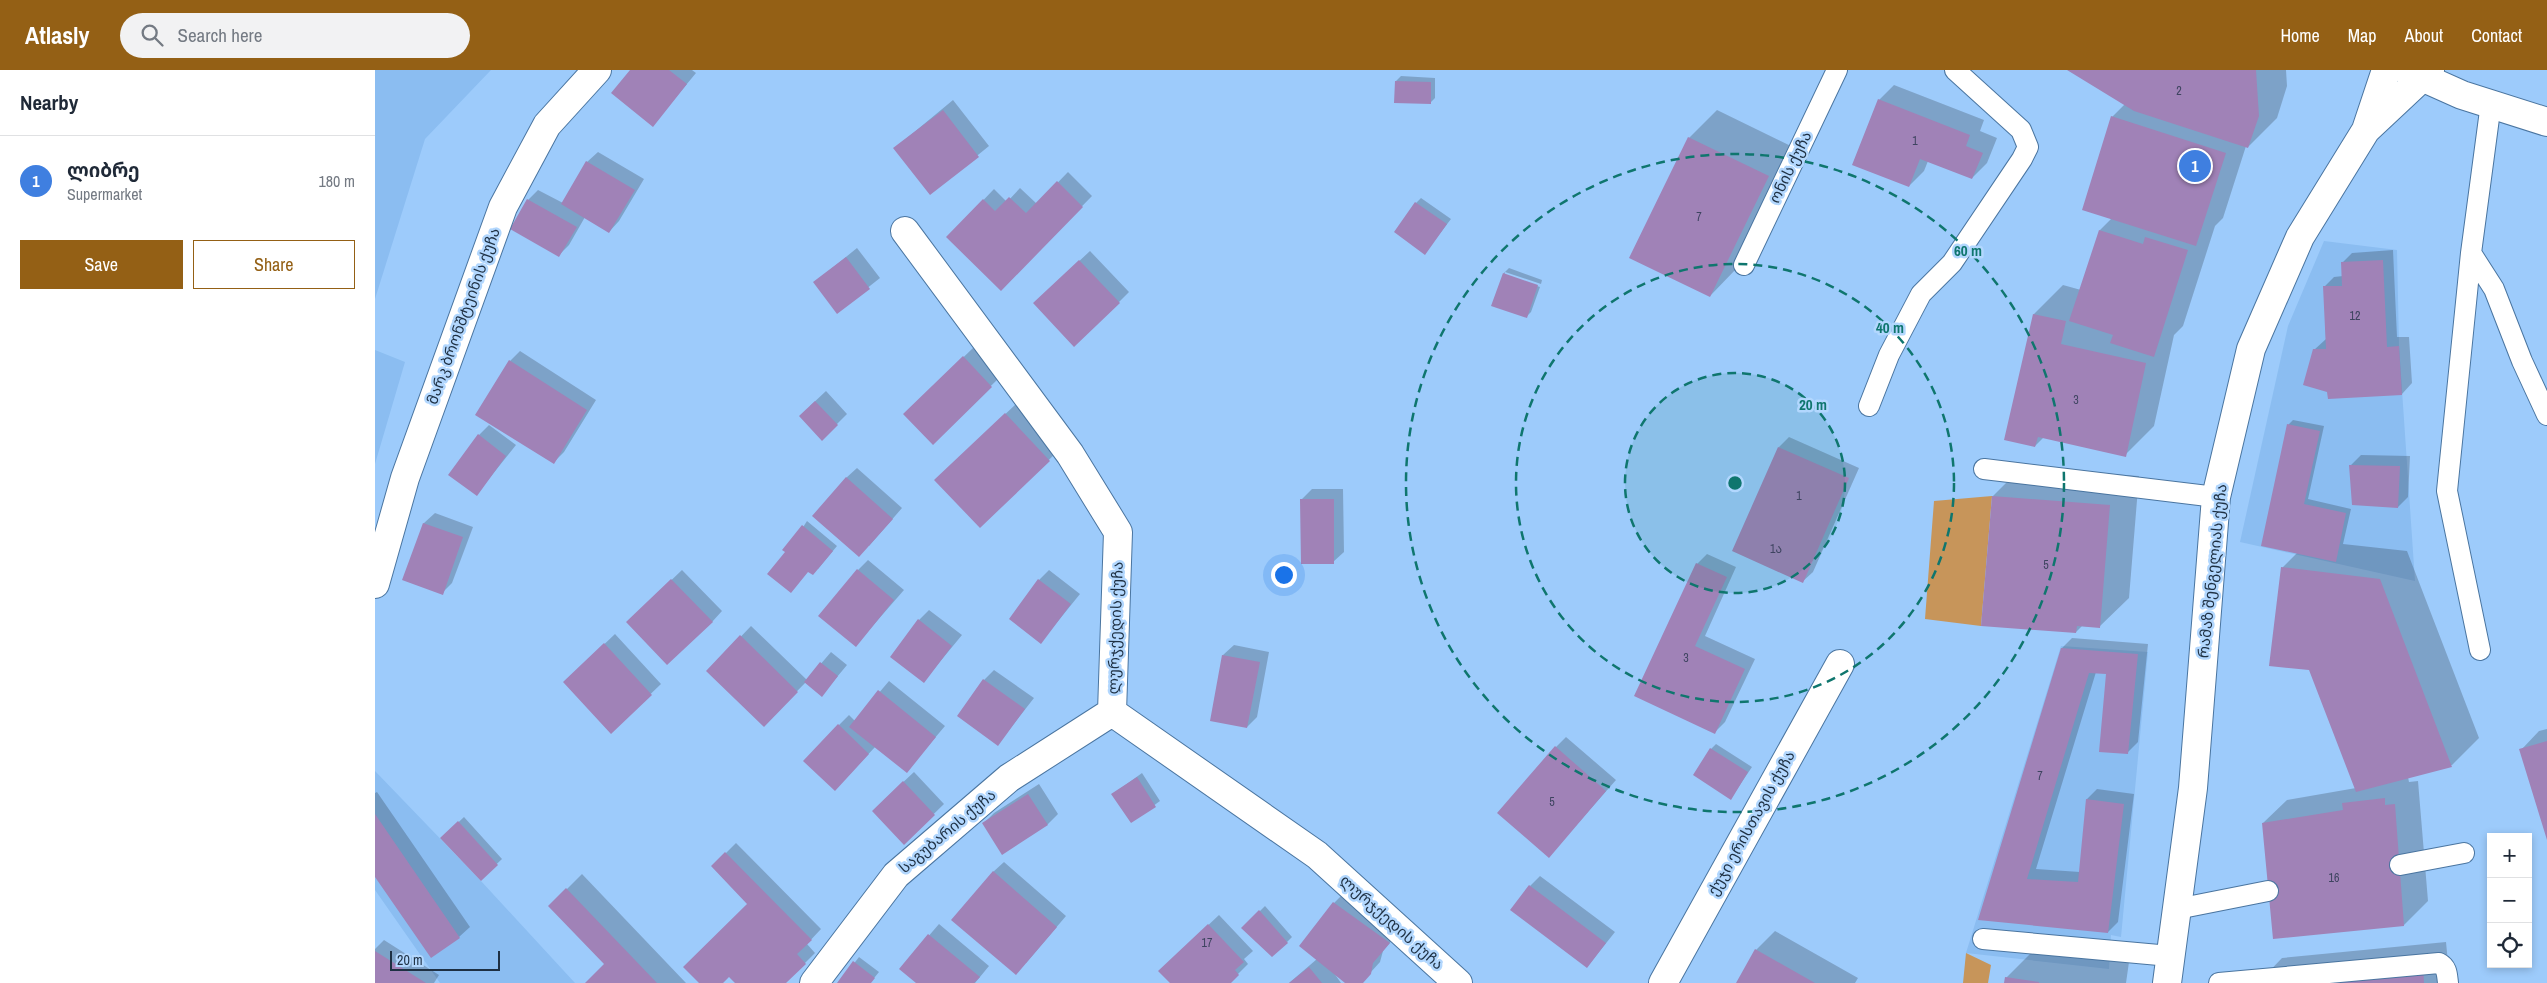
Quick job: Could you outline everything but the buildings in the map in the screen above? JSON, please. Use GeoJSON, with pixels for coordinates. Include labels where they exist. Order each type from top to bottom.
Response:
{"type":"FeatureCollection","features":[{"type":"Feature","properties":{"kind":"street","name":"მარკ ბრონშტეინის ქუჩა"},"geometry":{"type":"LineString","coordinates":[[375,584],[405,478],[503,207],[547,126],[597,70]]}},
{"type":"Feature","properties":{"kind":"street","name":"რამაზ შენგელიას ქუჩა"},"geometry":{"type":"LineString","coordinates":[[2366,130],[2386,70]]}},
{"type":"Feature","properties":{"kind":"street","name":"რამაზ შენგელიას ქუჩა"},"geometry":{"type":"LineString","coordinates":[[2167,983],[2193,788],[2216,497],[2251,349],[2300,237],[2366,130],[2420,72]]}},
{"type":"Feature","properties":{"kind":"street"},"geometry":{"type":"LineString","coordinates":[[2420,72],[2462,95],[2547,122]]}},
{"type":"Feature","properties":{"kind":"street","name":"ლურჯქედის ქუჩა"},"geometry":{"type":"LineString","coordinates":[[905,231],[1070,454],[1118,532],[1112,712],[1317,854],[1458,983]]}},
{"type":"Feature","properties":{"kind":"street","name":"ქუჯი ერისთავის ქუჩა"},"geometry":{"type":"LineString","coordinates":[[1663,983],[1840,664]]}},
{"type":"Feature","properties":{"kind":"street","name":"საგუბარის ქუჩა"},"geometry":{"type":"LineString","coordinates":[[814,983],[896,874],[1009,778],[1112,712]]}},
{"type":"Feature","properties":{"kind":"lane","name":"ონის ქუჩა"},"geometry":{"type":"LineString","coordinates":[[1744,265],[1837,70]]}},
{"type":"Feature","properties":{"kind":"lane"},"geometry":{"type":"LineString","coordinates":[[1869,406],[1889,355],[1921,294],[1952,263],[2022,158],[2028,146],[2021,130],[1955,70]]}},
{"type":"Feature","properties":{"kind":"lane"},"geometry":{"type":"LineString","coordinates":[[2480,650],[2447,491],[2471,253],[2491,103]]}},
{"type":"Feature","properties":{"kind":"lane"},"geometry":{"type":"LineString","coordinates":[[2471,253],[2494,289],[2522,361],[2547,415]]}},
{"type":"Feature","properties":{"kind":"lane"},"geometry":{"type":"LineString","coordinates":[[1984,469],[2216,497]]}},
{"type":"Feature","properties":{"kind":"lane"},"geometry":{"type":"LineString","coordinates":[[2400,865],[2464,853]]}},
{"type":"Feature","properties":{"kind":"lane"},"geometry":{"type":"LineString","coordinates":[[2177,909],[2268,891]]}},
{"type":"Feature","properties":{"kind":"lane"},"geometry":{"type":"LineString","coordinates":[[1983,939],[2170,956]]}},
{"type":"Feature","properties":{"kind":"lane"},"geometry":{"type":"LineString","coordinates":[[2219,983],[2439,963],[2444,965],[2447,971],[2448,983]]}},
{"type":"Feature","properties":{"kind":"shaded area"},"geometry":{"type":"Polygon","coordinates":[[[375,70],[491,70],[425,139],[375,299],[375,70]]]}},
{"type":"Feature","properties":{"kind":"shaded area"},"geometry":{"type":"Polygon","coordinates":[[[2324,241],[2397,250],[2399,346],[2415,581],[2240,542],[2288,326],[2324,241]]]}},
{"type":"Feature","properties":{"kind":"shaded area"},"geometry":{"type":"Polygon","coordinates":[[[375,350],[405,362],[375,464],[375,350]]]}},
{"type":"Feature","properties":{"kind":"shaded area"},"geometry":{"type":"Polygon","coordinates":[[[1992,496],[1981,626],[1925,619],[1934,501],[1992,496]]]}},
{"type":"Feature","properties":{"kind":"shaded area"},"geometry":{"type":"Polygon","coordinates":[[[2061,646],[2148,652],[2121,937],[2111,935],[2109,969],[1966,953],[2061,646]]]}},
{"type":"Feature","properties":{"kind":"shaded area"},"geometry":{"type":"Polygon","coordinates":[[[375,771],[481,881],[575,983],[440,983],[375,890],[375,771]]]}},
{"type":"Feature","properties":{"kind":"shaded area"},"geometry":{"type":"Polygon","coordinates":[[[1966,953],[1991,965],[1988,983],[1963,983],[1966,953]]]}},
{"type":"Feature","properties":{"kind":"place","name":"ლიბრე"},"geometry":{"type":"Point","coordinates":[2195,166]}}]}
